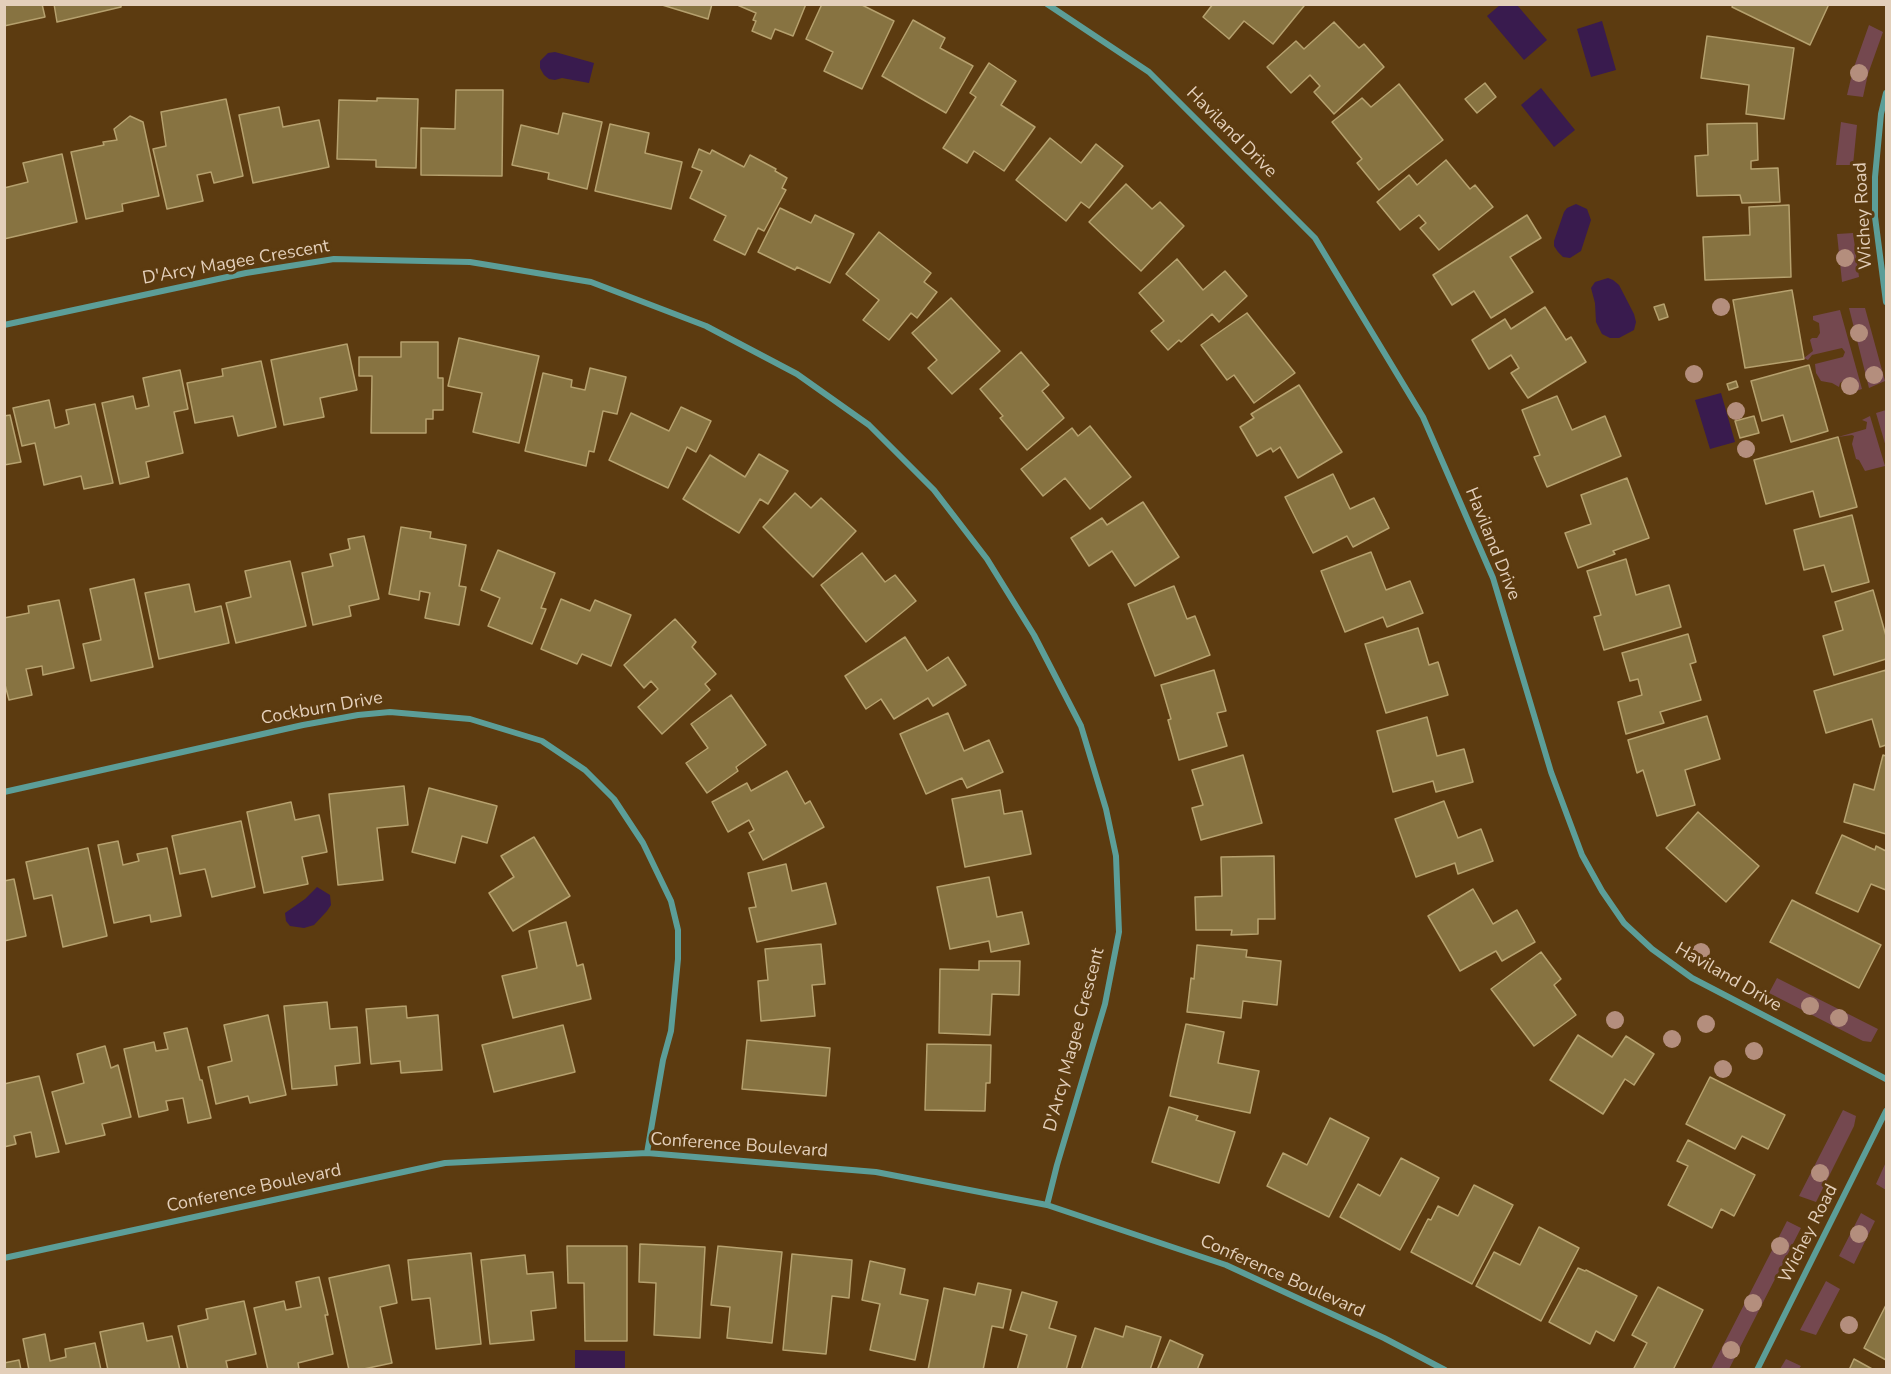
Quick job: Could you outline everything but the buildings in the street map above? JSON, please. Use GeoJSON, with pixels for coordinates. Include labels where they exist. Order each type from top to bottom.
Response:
{"type":"FeatureCollection","features":[{"type":"Feature","properties":{"kind":"street","name":"Haviland Drive"},"geometry":{"type":"LineString","coordinates":[[1047,4],[1149,72],[1315,238],[1423,417],[1493,578],[1551,772],[1582,855],[1602,891],[1624,923],[1652,949],[1692,978],[1887,1079]]}},
{"type":"Feature","properties":{"kind":"street","name":"Wichey Road"},"geometry":{"type":"LineString","coordinates":[[1887,93],[1881,114],[1875,177],[1875,217],[1887,302]]}},
{"type":"Feature","properties":{"kind":"street","name":"D'Arcy Magee Crescent"},"geometry":{"type":"LineString","coordinates":[[4,325],[246,273],[334,259],[470,261],[591,282],[706,326],[797,374],[869,424],[933,490],[987,559],[1034,635],[1081,726],[1106,809],[1116,856],[1119,932],[1104,1004],[1047,1205]]}},
{"type":"Feature","properties":{"kind":"street","name":"Cockburn Drive"},"geometry":{"type":"LineString","coordinates":[[4,792],[303,725],[358,715],[390,712],[470,719],[542,741],[585,770],[614,799],[643,843],[671,901],[678,930],[675,991],[671,1030],[663,1060],[647,1153]]}},
{"type":"Feature","properties":{"kind":"street","name":"Wichey Road"},"geometry":{"type":"LineString","coordinates":[[1757,1370],[1887,1111]]}},
{"type":"Feature","properties":{"kind":"street","name":"Conference Boulevard"},"geometry":{"type":"LineString","coordinates":[[4,1258],[445,1163],[647,1153],[876,1172],[1047,1205],[1226,1265],[1384,1338],[1445,1370]]}},
{"type":"Feature","properties":{"kind":"shaded area"},"geometry":{"type":"Polygon","coordinates":[[[1500,5],[1517,5],[1547,40],[1524,60],[1487,16],[1500,5]]]}},
{"type":"Feature","properties":{"kind":"shaded area"},"geometry":{"type":"Polygon","coordinates":[[[1602,21],[1616,70],[1591,77],[1577,29],[1602,21]]]}},
{"type":"Feature","properties":{"kind":"shaded area"},"geometry":{"type":"Polygon","coordinates":[[[1869,25],[1883,32],[1868,74],[1863,97],[1847,95],[1853,70],[1869,25]]]}},
{"type":"Feature","properties":{"kind":"shaded area"},"geometry":{"type":"Polygon","coordinates":[[[555,52],[594,63],[589,83],[562,78],[549,79],[544,75],[540,68],[540,61],[548,53],[555,52]]]}},
{"type":"Feature","properties":{"kind":"shaded area"},"geometry":{"type":"Polygon","coordinates":[[[1541,88],[1575,130],[1554,147],[1521,105],[1541,88]]]}},
{"type":"Feature","properties":{"kind":"shaded area"},"geometry":{"type":"Polygon","coordinates":[[[1841,122],[1857,125],[1853,165],[1836,165],[1841,122]]]}},
{"type":"Feature","properties":{"kind":"shaded area"},"geometry":{"type":"Polygon","coordinates":[[[1576,204],[1587,209],[1591,220],[1581,251],[1570,258],[1563,257],[1554,246],[1554,241],[1564,212],[1576,204]]]}},
{"type":"Feature","properties":{"kind":"shaded area"},"geometry":{"type":"Polygon","coordinates":[[[1853,233],[1859,277],[1842,282],[1837,234],[1853,233]]]}},
{"type":"Feature","properties":{"kind":"shaded area"},"geometry":{"type":"Polygon","coordinates":[[[1608,278],[1619,285],[1636,322],[1634,330],[1619,338],[1610,338],[1602,334],[1596,322],[1591,288],[1595,282],[1608,278]]]}},
{"type":"Feature","properties":{"kind":"shaded area"},"geometry":{"type":"Polygon","coordinates":[[[1849,308],[1865,308],[1885,381],[1869,388],[1849,308]]]}},
{"type":"Feature","properties":{"kind":"shaded area"},"geometry":{"type":"Polygon","coordinates":[[[1840,310],[1862,389],[1856,391],[1855,385],[1846,379],[1840,383],[1839,387],[1821,381],[1816,373],[1815,364],[1843,357],[1845,352],[1842,348],[1812,355],[1808,360],[1804,358],[1813,351],[1810,340],[1817,338],[1820,333],[1819,323],[1813,320],[1813,316],[1840,310]]]}},
{"type":"Feature","properties":{"kind":"shaded area"},"geometry":{"type":"Polygon","coordinates":[[[1721,393],[1735,442],[1710,449],[1695,400],[1721,393]]]}},
{"type":"Feature","properties":{"kind":"shaded area"},"geometry":{"type":"Polygon","coordinates":[[[1886,410],[1886,447],[1876,413],[1886,410]]]}},
{"type":"Feature","properties":{"kind":"shaded area"},"geometry":{"type":"Polygon","coordinates":[[[1870,416],[1885,466],[1865,471],[1856,459],[1852,444],[1854,436],[1838,437],[1866,429],[1867,422],[1862,420],[1870,416]]]}},
{"type":"Feature","properties":{"kind":"shaded area"},"geometry":{"type":"Polygon","coordinates":[[[317,887],[330,895],[331,905],[327,911],[314,925],[304,928],[290,926],[286,921],[285,913],[317,887]]]}},
{"type":"Feature","properties":{"kind":"shaded area"},"geometry":{"type":"Polygon","coordinates":[[[1777,978],[1878,1029],[1871,1042],[1863,1041],[1769,993],[1777,978]]]}},
{"type":"Feature","properties":{"kind":"shaded area"},"geometry":{"type":"Polygon","coordinates":[[[1843,1110],[1856,1116],[1854,1126],[1816,1202],[1799,1196],[1843,1110]]]}},
{"type":"Feature","properties":{"kind":"shaded area"},"geometry":{"type":"Polygon","coordinates":[[[1886,1162],[1886,1190],[1876,1184],[1886,1162]]]}},
{"type":"Feature","properties":{"kind":"shaded area"},"geometry":{"type":"Polygon","coordinates":[[[1861,1213],[1875,1221],[1854,1264],[1839,1256],[1861,1213]]]}},
{"type":"Feature","properties":{"kind":"shaded area"},"geometry":{"type":"Polygon","coordinates":[[[1787,1221],[1801,1228],[1729,1369],[1711,1369],[1787,1221]]]}},
{"type":"Feature","properties":{"kind":"shaded area"},"geometry":{"type":"Polygon","coordinates":[[[1826,1281],[1840,1289],[1816,1335],[1800,1330],[1826,1281]]]}},
{"type":"Feature","properties":{"kind":"shaded area"},"geometry":{"type":"Polygon","coordinates":[[[575,1350],[625,1351],[625,1369],[575,1369],[575,1350]]]}},
{"type":"Feature","properties":{"kind":"shaded area"},"geometry":{"type":"Polygon","coordinates":[[[1786,1359],[1801,1366],[1799,1369],[1780,1369],[1786,1359]]]}}]}
